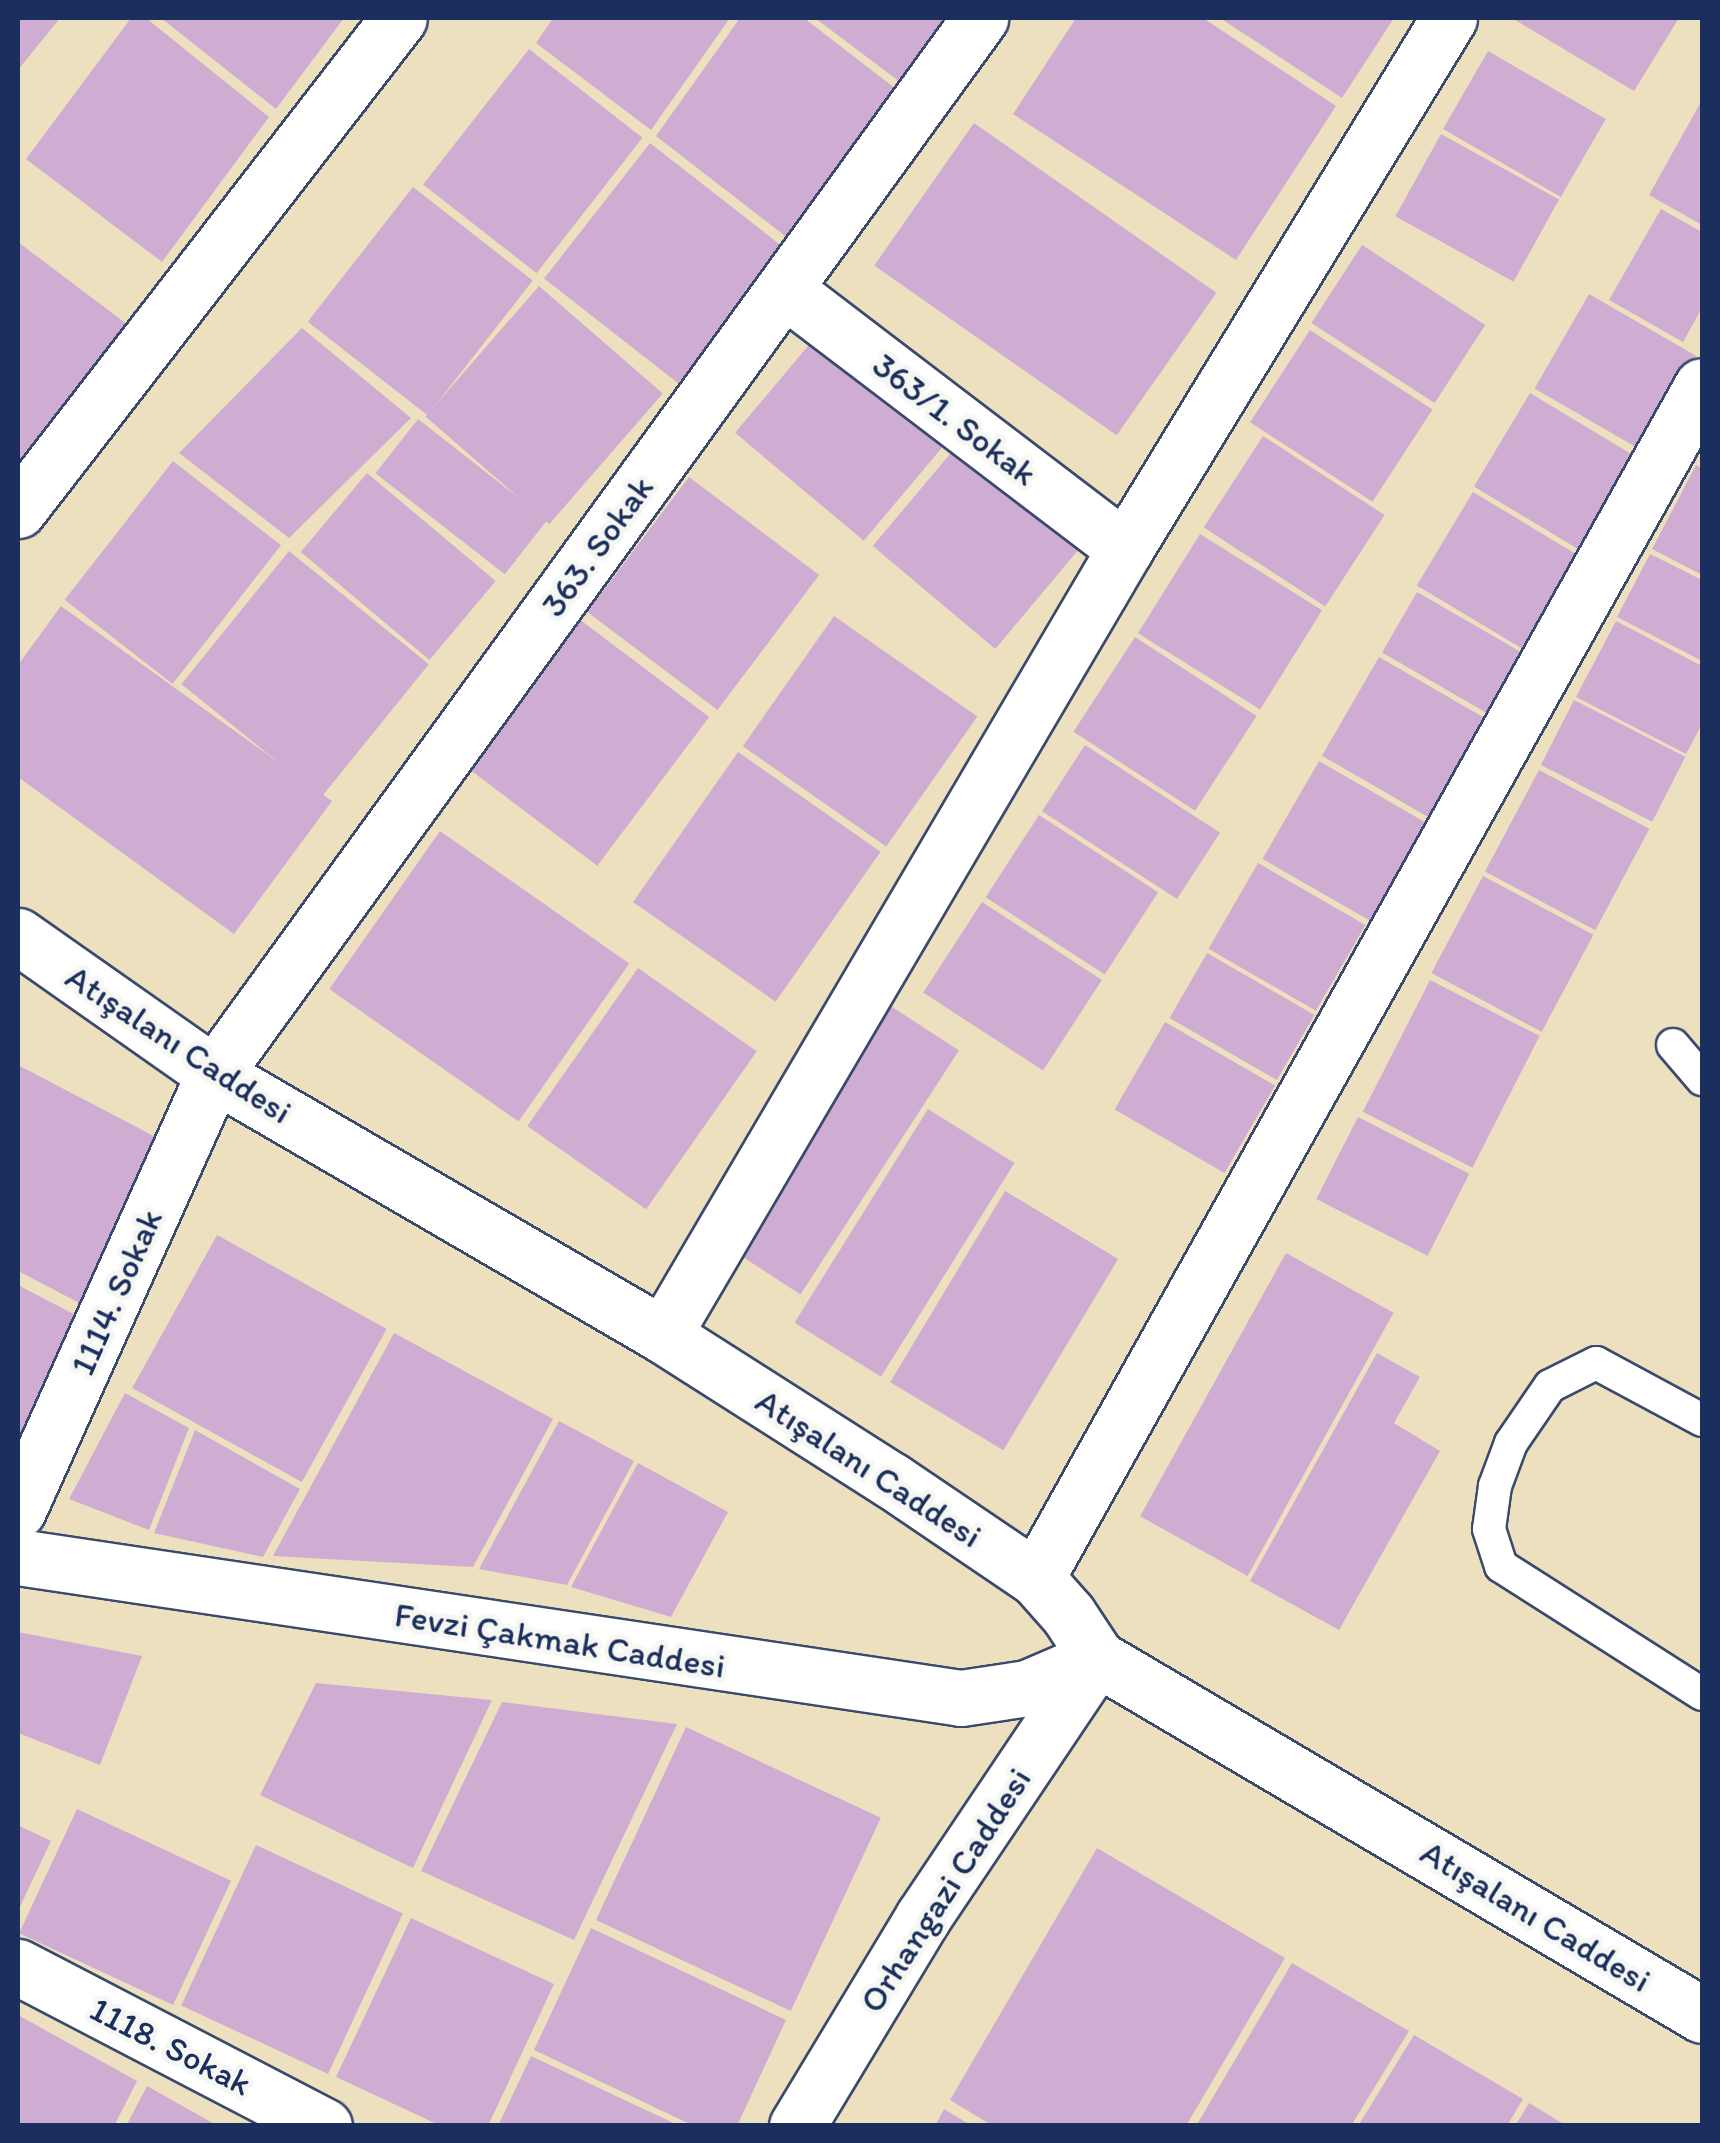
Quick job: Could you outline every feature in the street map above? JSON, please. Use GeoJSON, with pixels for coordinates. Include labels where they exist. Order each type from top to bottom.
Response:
{"type":"FeatureCollection","features":[{"type":"Feature","properties":{"kind":"street"},"geometry":{"type":"LineString","coordinates":[[18,510],[399,18]]}},
{"type":"Feature","properties":{"kind":"street","name":"363. Sokak"},"geometry":{"type":"LineString","coordinates":[[214,1074],[980,18]]}},
{"type":"Feature","properties":{"kind":"street"},"geometry":{"type":"LineString","coordinates":[[663,1335],[1126,549],[1449,18]]}},
{"type":"Feature","properties":{"kind":"street","name":"363/1. Sokak"},"geometry":{"type":"LineString","coordinates":[[784,289],[1126,549]]}},
{"type":"Feature","properties":{"kind":"street"},"geometry":{"type":"LineString","coordinates":[[1036,1578],[1702,386]]}},
{"type":"Feature","properties":{"kind":"street","name":"Atışalanı Caddesi"},"geometry":{"type":"LineString","coordinates":[[18,936],[214,1074],[663,1335],[892,1480],[1036,1578],[1097,1658],[1702,2015]]}},
{"type":"Feature","properties":{"kind":"street","name":"1114. Sokak"},"geometry":{"type":"LineString","coordinates":[[18,1510],[214,1074]]}},
{"type":"Feature","properties":{"kind":"street","name":"Fevzi Çakmak Caddesi"},"geometry":{"type":"LineString","coordinates":[[18,1558],[961,1698],[1026,1688],[1097,1658]]}},
{"type":"Feature","properties":{"kind":"street","name":"Orhangazi Caddesi"},"geometry":{"type":"LineString","coordinates":[[797,2126],[924,1918],[1097,1658]]}},
{"type":"Feature","properties":{"kind":"street","name":"1118. Sokak"},"geometry":{"type":"LineString","coordinates":[[18,1967],[324,2126]]}},
{"type":"Feature","properties":{"kind":"lane"},"geometry":{"type":"LineString","coordinates":[[1673,1045],[1702,1079]]}},
{"type":"Feature","properties":{"kind":"lane"},"geometry":{"type":"LineString","coordinates":[[1702,1420],[1596,1364],[1550,1386],[1511,1443],[1495,1486],[1489,1530],[1501,1566],[1702,1694]]}},
{"type":"Feature","properties":{"kind":"building"},"geometry":{"type":"Polygon","coordinates":[[[18,18],[60,18],[18,70],[18,18]]]}},
{"type":"Feature","properties":{"kind":"building"},"geometry":{"type":"Polygon","coordinates":[[[131,18],[146,18],[269,117],[162,262],[26,159],[131,18]]]}},
{"type":"Feature","properties":{"kind":"building"},"geometry":{"type":"Polygon","coordinates":[[[161,18],[344,18],[276,109],[161,18]]]}},
{"type":"Feature","properties":{"kind":"building"},"geometry":{"type":"Polygon","coordinates":[[[553,18],[730,18],[651,130],[536,43],[553,18]]]}},
{"type":"Feature","properties":{"kind":"building"},"geometry":{"type":"Polygon","coordinates":[[[740,18],[804,18],[896,89],[789,239],[656,136],[740,18]]]}},
{"type":"Feature","properties":{"kind":"building"},"geometry":{"type":"Polygon","coordinates":[[[815,18],[950,18],[900,82],[815,18]]]}},
{"type":"Feature","properties":{"kind":"building"},"geometry":{"type":"Polygon","coordinates":[[[1076,18],[1203,18],[1336,106],[1236,260],[1013,114],[1076,18]]]}},
{"type":"Feature","properties":{"kind":"building"},"geometry":{"type":"Polygon","coordinates":[[[1220,18],[1394,18],[1342,98],[1220,18]]]}},
{"type":"Feature","properties":{"kind":"building"},"geometry":{"type":"Polygon","coordinates":[[[1512,18],[1679,18],[1634,91],[1512,18]]]}},
{"type":"Feature","properties":{"kind":"building"},"geometry":{"type":"Polygon","coordinates":[[[529,49],[642,138],[537,273],[423,185],[529,49]]]}},
{"type":"Feature","properties":{"kind":"building"},"geometry":{"type":"Polygon","coordinates":[[[1488,51],[1606,119],[1561,197],[1443,129],[1488,51]]]}},
{"type":"Feature","properties":{"kind":"building"},"geometry":{"type":"Polygon","coordinates":[[[1702,100],[1702,225],[1649,195],[1702,100]]]}},
{"type":"Feature","properties":{"kind":"building"},"geometry":{"type":"Polygon","coordinates":[[[974,123],[1216,293],[1117,435],[874,266],[974,123]]]}},
{"type":"Feature","properties":{"kind":"building"},"geometry":{"type":"Polygon","coordinates":[[[1441,134],[1559,199],[1514,282],[1395,216],[1441,134]]]}},
{"type":"Feature","properties":{"kind":"building"},"geometry":{"type":"Polygon","coordinates":[[[650,143],[784,248],[678,383],[544,279],[650,143]]]}},
{"type":"Feature","properties":{"kind":"building"},"geometry":{"type":"Polygon","coordinates":[[[413,187],[533,281],[427,415],[308,322],[413,187]]]}},
{"type":"Feature","properties":{"kind":"building"},"geometry":{"type":"Polygon","coordinates":[[[1661,209],[1702,232],[1702,308],[1683,342],[1609,300],[1661,209]]]}},
{"type":"Feature","properties":{"kind":"building"},"geometry":{"type":"Polygon","coordinates":[[[18,242],[136,331],[18,489],[18,242]]]}},
{"type":"Feature","properties":{"kind":"building"},"geometry":{"type":"Polygon","coordinates":[[[1362,245],[1485,325],[1435,403],[1311,323],[1362,245]]]}},
{"type":"Feature","properties":{"kind":"building"},"geometry":{"type":"Polygon","coordinates":[[[539,286],[663,394],[549,524],[426,417],[539,286]]]}},
{"type":"Feature","properties":{"kind":"building"},"geometry":{"type":"Polygon","coordinates":[[[1589,294],[1696,356],[1642,450],[1534,388],[1589,294]]]}},
{"type":"Feature","properties":{"kind":"building"},"geometry":{"type":"Polygon","coordinates":[[[302,328],[411,418],[289,538],[179,453],[302,328]]]}},
{"type":"Feature","properties":{"kind":"building"},"geometry":{"type":"Polygon","coordinates":[[[1310,330],[1432,410],[1373,502],[1250,422],[1310,330]]]}},
{"type":"Feature","properties":{"kind":"building"},"geometry":{"type":"Polygon","coordinates":[[[818,334],[947,442],[864,541],[735,433],[818,334]]]}},
{"type":"Feature","properties":{"kind":"building"},"geometry":{"type":"Polygon","coordinates":[[[1530,393],[1638,458],[1582,551],[1474,486],[1530,393]]]}},
{"type":"Feature","properties":{"kind":"building"},"geometry":{"type":"Polygon","coordinates":[[[418,419],[547,520],[505,574],[376,473],[418,419]]]}},
{"type":"Feature","properties":{"kind":"building"},"geometry":{"type":"Polygon","coordinates":[[[1263,436],[1385,515],[1325,606],[1204,527],[1263,436]]]}},
{"type":"Feature","properties":{"kind":"building"},"geometry":{"type":"Polygon","coordinates":[[[955,448],[1078,551],[995,649],[873,546],[955,448]]]}},
{"type":"Feature","properties":{"kind":"building"},"geometry":{"type":"Polygon","coordinates":[[[173,461],[281,545],[173,684],[65,600],[173,461]]]}},
{"type":"Feature","properties":{"kind":"building"},"geometry":{"type":"Polygon","coordinates":[[[1696,465],[1702,469],[1702,575],[1652,549],[1696,465]]]}},
{"type":"Feature","properties":{"kind":"building"},"geometry":{"type":"Polygon","coordinates":[[[367,473],[496,581],[429,660],[301,552],[367,473]]]}},
{"type":"Feature","properties":{"kind":"building"},"geometry":{"type":"Polygon","coordinates":[[[689,477],[819,575],[717,710],[587,612],[689,477]]]}},
{"type":"Feature","properties":{"kind":"building"},"geometry":{"type":"Polygon","coordinates":[[[1473,492],[1580,556],[1524,650],[1417,585],[1473,492]]]}},
{"type":"Feature","properties":{"kind":"building"},"geometry":{"type":"Polygon","coordinates":[[[1200,534],[1322,610],[1260,710],[1138,633],[1200,534]]]}},
{"type":"Feature","properties":{"kind":"building"},"geometry":{"type":"Polygon","coordinates":[[[289,551],[429,664],[321,797],[181,684],[289,551]]]}},
{"type":"Feature","properties":{"kind":"building"},"geometry":{"type":"Polygon","coordinates":[[[1650,554],[1702,580],[1702,661],[1617,617],[1650,554]]]}},
{"type":"Feature","properties":{"kind":"building"},"geometry":{"type":"Polygon","coordinates":[[[1417,592],[1524,654],[1489,715],[1382,653],[1417,592]]]}},
{"type":"Feature","properties":{"kind":"building"},"geometry":{"type":"Polygon","coordinates":[[[61,606],[332,801],[234,934],[18,777],[18,665],[61,606]]]}},
{"type":"Feature","properties":{"kind":"building"},"geometry":{"type":"Polygon","coordinates":[[[834,616],[977,716],[886,847],[743,746],[834,616]]]}},
{"type":"Feature","properties":{"kind":"building"},"geometry":{"type":"Polygon","coordinates":[[[579,619],[709,717],[597,866],[467,768],[579,619]]]}},
{"type":"Feature","properties":{"kind":"building"},"geometry":{"type":"Polygon","coordinates":[[[1616,621],[1702,666],[1702,724],[1686,754],[1576,697],[1616,621]]]}},
{"type":"Feature","properties":{"kind":"building"},"geometry":{"type":"Polygon","coordinates":[[[1135,637],[1257,716],[1195,811],[1073,732],[1135,637]]]}},
{"type":"Feature","properties":{"kind":"building"},"geometry":{"type":"Polygon","coordinates":[[[1379,657],[1486,719],[1429,818],[1322,756],[1379,657]]]}},
{"type":"Feature","properties":{"kind":"building"},"geometry":{"type":"Polygon","coordinates":[[[1574,700],[1685,757],[1652,822],[1541,765],[1574,700]]]}},
{"type":"Feature","properties":{"kind":"building"},"geometry":{"type":"Polygon","coordinates":[[[1085,745],[1220,833],[1177,899],[1042,811],[1085,745]]]}},
{"type":"Feature","properties":{"kind":"building"},"geometry":{"type":"Polygon","coordinates":[[[738,752],[881,852],[776,1002],[633,902],[738,752]]]}},
{"type":"Feature","properties":{"kind":"building"},"geometry":{"type":"Polygon","coordinates":[[[1319,761],[1426,823],[1370,921],[1262,859],[1319,761]]]}},
{"type":"Feature","properties":{"kind":"building"},"geometry":{"type":"Polygon","coordinates":[[[1539,770],[1649,829],[1595,930],[1485,872],[1539,770]]]}},
{"type":"Feature","properties":{"kind":"building"},"geometry":{"type":"Polygon","coordinates":[[[1039,815],[1158,892],[1105,975],[986,897],[1039,815]]]}},
{"type":"Feature","properties":{"kind":"building"},"geometry":{"type":"Polygon","coordinates":[[[440,831],[629,963],[519,1122],[329,989],[440,831]]]}},
{"type":"Feature","properties":{"kind":"building"},"geometry":{"type":"Polygon","coordinates":[[[1258,863],[1365,925],[1316,1011],[1208,949],[1258,863]]]}},
{"type":"Feature","properties":{"kind":"building"},"geometry":{"type":"Polygon","coordinates":[[[1483,876],[1593,935],[1542,1032],[1431,973],[1483,876]]]}},
{"type":"Feature","properties":{"kind":"building"},"geometry":{"type":"Polygon","coordinates":[[[982,902],[1102,980],[1043,1070],[923,993],[982,902]]]}},
{"type":"Feature","properties":{"kind":"building"},"geometry":{"type":"Polygon","coordinates":[[[1207,953],[1314,1015],[1277,1080],[1170,1018],[1207,953]]]}},
{"type":"Feature","properties":{"kind":"building"},"geometry":{"type":"Polygon","coordinates":[[[638,968],[757,1051],[646,1209],[527,1126],[638,968]]]}},
{"type":"Feature","properties":{"kind":"building"},"geometry":{"type":"Polygon","coordinates":[[[1430,980],[1540,1036],[1472,1168],[1363,1112],[1430,980]]]}},
{"type":"Feature","properties":{"kind":"building"},"geometry":{"type":"Polygon","coordinates":[[[886,1003],[959,1050],[800,1294],[728,1247],[886,1003]]]}},
{"type":"Feature","properties":{"kind":"building"},"geometry":{"type":"Polygon","coordinates":[[[1165,1022],[1275,1086],[1224,1173],[1114,1109],[1165,1022]]]}},
{"type":"Feature","properties":{"kind":"building"},"geometry":{"type":"Polygon","coordinates":[[[18,1065],[171,1145],[87,1307],[18,1271],[18,1065]]]}},
{"type":"Feature","properties":{"kind":"building"},"geometry":{"type":"Polygon","coordinates":[[[928,1109],[1015,1163],[881,1377],[794,1323],[928,1109]]]}},
{"type":"Feature","properties":{"kind":"building"},"geometry":{"type":"Polygon","coordinates":[[[1358,1117],[1469,1174],[1428,1256],[1316,1199],[1358,1117]]]}},
{"type":"Feature","properties":{"kind":"building"},"geometry":{"type":"Polygon","coordinates":[[[1005,1191],[1118,1259],[1003,1450],[890,1382],[1005,1191]]]}},
{"type":"Feature","properties":{"kind":"building"},"geometry":{"type":"Polygon","coordinates":[[[217,1235],[387,1329],[302,1482],[132,1388],[217,1235]]]}},
{"type":"Feature","properties":{"kind":"building"},"geometry":{"type":"Polygon","coordinates":[[[1286,1253],[1394,1313],[1248,1576],[1140,1516],[1286,1253]]]}},
{"type":"Feature","properties":{"kind":"building"},"geometry":{"type":"Polygon","coordinates":[[[18,1285],[81,1318],[18,1440],[18,1285]]]}},
{"type":"Feature","properties":{"kind":"building"},"geometry":{"type":"Polygon","coordinates":[[[394,1333],[553,1419],[473,1567],[273,1556],[394,1333]]]}},
{"type":"Feature","properties":{"kind":"building"},"geometry":{"type":"Polygon","coordinates":[[[1377,1353],[1420,1377],[1394,1423],[1440,1451],[1339,1630],[1250,1581],[1377,1353]]]}},
{"type":"Feature","properties":{"kind":"building"},"geometry":{"type":"Polygon","coordinates":[[[125,1393],[189,1428],[149,1530],[69,1499],[125,1393]]]}},
{"type":"Feature","properties":{"kind":"building"},"geometry":{"type":"Polygon","coordinates":[[[559,1421],[634,1461],[567,1585],[479,1569],[559,1421]]]}},
{"type":"Feature","properties":{"kind":"building"},"geometry":{"type":"Polygon","coordinates":[[[195,1430],[300,1489],[263,1557],[154,1533],[195,1430]]]}},
{"type":"Feature","properties":{"kind":"building"},"geometry":{"type":"Polygon","coordinates":[[[638,1463],[728,1512],[671,1617],[571,1587],[638,1463]]]}},
{"type":"Feature","properties":{"kind":"building"},"geometry":{"type":"Polygon","coordinates":[[[18,1632],[142,1656],[100,1765],[18,1733],[18,1632]]]}},
{"type":"Feature","properties":{"kind":"building"},"geometry":{"type":"Polygon","coordinates":[[[316,1683],[492,1700],[413,1868],[260,1795],[316,1683]]]}},
{"type":"Feature","properties":{"kind":"building"},"geometry":{"type":"Polygon","coordinates":[[[502,1702],[677,1724],[574,1940],[421,1871],[502,1702]]]}},
{"type":"Feature","properties":{"kind":"building"},"geometry":{"type":"Polygon","coordinates":[[[686,1727],[881,1818],[791,2011],[596,1920],[686,1727]]]}},
{"type":"Feature","properties":{"kind":"building"},"geometry":{"type":"Polygon","coordinates":[[[77,1809],[231,1881],[173,2005],[19,1933],[77,1809]]]}},
{"type":"Feature","properties":{"kind":"building"},"geometry":{"type":"Polygon","coordinates":[[[18,1825],[51,1841],[18,1911],[18,1825]]]}},
{"type":"Feature","properties":{"kind":"building"},"geometry":{"type":"Polygon","coordinates":[[[256,1845],[403,1913],[328,2074],[181,2005],[256,1845]]]}},
{"type":"Feature","properties":{"kind":"building"},"geometry":{"type":"Polygon","coordinates":[[[1097,1848],[1285,1958],[1186,2126],[993,2126],[950,2100],[1097,1848]]]}},
{"type":"Feature","properties":{"kind":"building"},"geometry":{"type":"Polygon","coordinates":[[[411,1918],[554,1984],[488,2126],[441,2126],[336,2077],[411,1918]]]}},
{"type":"Feature","properties":{"kind":"building"},"geometry":{"type":"Polygon","coordinates":[[[591,1928],[786,2020],[737,2126],[694,2126],[534,2050],[591,1928]]]}},
{"type":"Feature","properties":{"kind":"building"},"geometry":{"type":"Polygon","coordinates":[[[1292,1963],[1409,2031],[1351,2126],[1196,2126],[1292,1963]]]}},
{"type":"Feature","properties":{"kind":"building"},"geometry":{"type":"Polygon","coordinates":[[[18,2015],[137,2081],[114,2126],[18,2126],[18,2015]]]}},
{"type":"Feature","properties":{"kind":"building"},"geometry":{"type":"Polygon","coordinates":[[[1414,2035],[1523,2099],[1507,2126],[1358,2126],[1414,2035]]]}},
{"type":"Feature","properties":{"kind":"building"},"geometry":{"type":"Polygon","coordinates":[[[531,2056],[680,2126],[498,2126],[531,2056]]]}},
{"type":"Feature","properties":{"kind":"building"},"geometry":{"type":"Polygon","coordinates":[[[147,2086],[218,2126],[126,2126],[147,2086]]]}},
{"type":"Feature","properties":{"kind":"building"},"geometry":{"type":"Polygon","coordinates":[[[1529,2103],[1567,2126],[1515,2126],[1529,2103]]]}},
{"type":"Feature","properties":{"kind":"building"},"geometry":{"type":"Polygon","coordinates":[[[944,2109],[972,2126],[935,2126],[944,2109]]]}}]}
